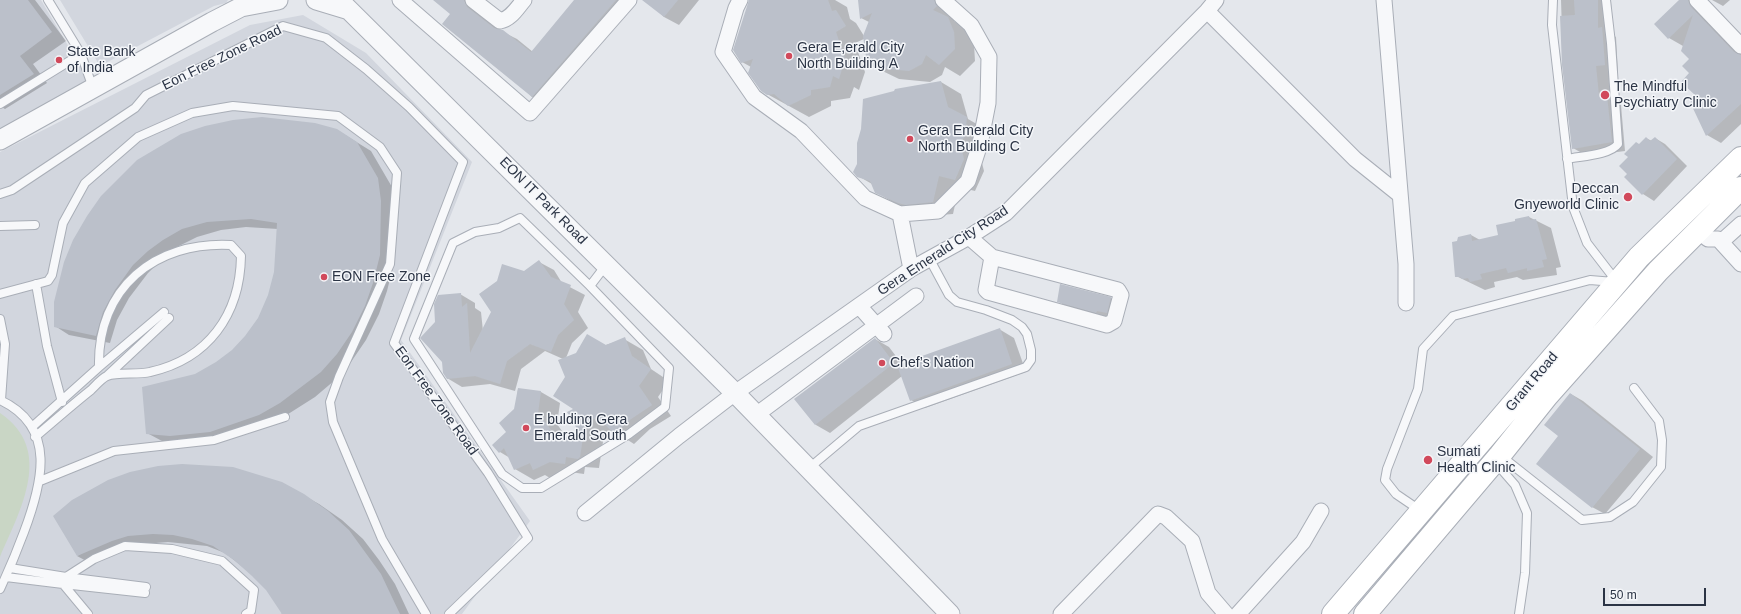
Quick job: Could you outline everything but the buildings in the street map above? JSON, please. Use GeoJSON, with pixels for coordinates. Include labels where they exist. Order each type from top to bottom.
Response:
{"type":"FeatureCollection","features":[{"type":"Feature","properties":{"kind":"main road","name":"Grant Road"},"geometry":{"type":"LineString","coordinates":[[1333,614],[1639,257],[1741,158]]}},
{"type":"Feature","properties":{"kind":"main road","name":"Grant Road"},"geometry":{"type":"LineString","coordinates":[[1365,614],[1497,459],[1547,396],[1658,271],[1711,233],[1741,188]]}},
{"type":"Feature","properties":{"kind":"street"},"geometry":{"type":"LineString","coordinates":[[0,140],[244,4],[281,0]]}},
{"type":"Feature","properties":{"kind":"street"},"geometry":{"type":"LineString","coordinates":[[316,0],[344,5]]}},
{"type":"Feature","properties":{"kind":"street"},"geometry":{"type":"LineString","coordinates":[[400,0],[530,112],[629,0]]}},
{"type":"Feature","properties":{"kind":"street"},"geometry":{"type":"LineString","coordinates":[[474,0],[500,21],[505,20],[510,16],[524,0]]}},
{"type":"Feature","properties":{"kind":"street"},"geometry":{"type":"LineString","coordinates":[[740,0],[736,8],[723,52],[754,97],[801,131],[865,198],[900,214],[938,211],[968,182],[980,144],[988,103],[989,57],[971,25],[943,0]]}},
{"type":"Feature","properties":{"kind":"street"},"geometry":{"type":"LineString","coordinates":[[1384,0],[1406,264],[1406,303]]}},
{"type":"Feature","properties":{"kind":"street"},"geometry":{"type":"LineString","coordinates":[[1697,0],[1741,46]]}},
{"type":"Feature","properties":{"kind":"street","name":"EON IT Park Road"},"geometry":{"type":"LineString","coordinates":[[344,5],[735,393],[950,614]]}},
{"type":"Feature","properties":{"kind":"street"},"geometry":{"type":"LineString","coordinates":[[1211,5],[1355,159],[1400,195]]}},
{"type":"Feature","properties":{"kind":"street","name":"Gera Emerald City Road"},"geometry":{"type":"LineString","coordinates":[[585,513],[679,436],[735,393],[911,269],[969,237],[1006,212],[1211,5]]}},
{"type":"Feature","properties":{"kind":"street"},"geometry":{"type":"LineString","coordinates":[[900,214],[911,269]]}},
{"type":"Feature","properties":{"kind":"street"},"geometry":{"type":"LineString","coordinates":[[1741,224],[1711,233],[1741,264]]}},
{"type":"Feature","properties":{"kind":"street"},"geometry":{"type":"LineString","coordinates":[[969,237],[992,257],[1118,290],[1121,295],[1114,321],[1107,325],[988,292],[986,290],[992,257]]}},
{"type":"Feature","properties":{"kind":"street"},"geometry":{"type":"LineString","coordinates":[[756,416],[880,330],[916,296]]}},
{"type":"Feature","properties":{"kind":"street"},"geometry":{"type":"LineString","coordinates":[[859,306],[880,330]]}},
{"type":"Feature","properties":{"kind":"street"},"geometry":{"type":"LineString","coordinates":[[1238,614],[1303,542],[1322,511]]}},
{"type":"Feature","properties":{"kind":"street"},"geometry":{"type":"LineString","coordinates":[[1061,614],[1158,514],[1166,517],[1192,541],[1208,593],[1226,614]]}},
{"type":"Feature","properties":{"kind":"lane"},"geometry":{"type":"LineString","coordinates":[[48,0],[81,54],[93,88]]}},
{"type":"Feature","properties":{"kind":"lane"},"geometry":{"type":"LineString","coordinates":[[1553,0],[1552,25],[1573,207],[1580,230],[1587,243],[1617,283]]}},
{"type":"Feature","properties":{"kind":"lane"},"geometry":{"type":"LineString","coordinates":[[1567,159],[1608,151],[1618,144],[1612,51],[1606,0]]}},
{"type":"Feature","properties":{"kind":"lane","name":"Eon Free Zone Road"},"geometry":{"type":"LineString","coordinates":[[0,194],[12,190],[135,108],[146,96],[283,26],[326,38],[366,68],[409,107],[463,162],[394,343],[488,473],[528,538],[449,614]]}},
{"type":"Feature","properties":{"kind":"lane"},"geometry":{"type":"LineString","coordinates":[[0,104],[81,54]]}},
{"type":"Feature","properties":{"kind":"lane"},"geometry":{"type":"LineString","coordinates":[[0,294],[48,281],[52,275],[63,223],[85,183],[138,137],[192,113],[233,106],[338,116],[380,147],[397,173],[390,264],[339,377],[330,402],[333,422],[382,539],[426,614]]}},
{"type":"Feature","properties":{"kind":"lane"},"geometry":{"type":"LineString","coordinates":[[520,218],[590,286],[669,368],[665,407],[629,434],[541,488],[522,488],[502,474],[414,339],[453,243],[475,232],[499,228],[520,218]]}},
{"type":"Feature","properties":{"kind":"lane"},"geometry":{"type":"LineString","coordinates":[[0,226],[35,224]]}},
{"type":"Feature","properties":{"kind":"lane"},"geometry":{"type":"LineString","coordinates":[[99,367],[99,351],[102,332],[108,315],[120,293],[142,269],[158,259],[181,249],[212,244],[231,245],[241,256],[241,274],[237,292],[225,319],[211,339],[182,361],[165,368],[148,373],[107,376]]}},
{"type":"Feature","properties":{"kind":"lane"},"geometry":{"type":"LineString","coordinates":[[808,469],[859,426],[1026,367],[1031,360],[1031,350],[1027,334],[1022,327],[1012,320],[986,310],[957,302],[949,295],[929,258]]}},
{"type":"Feature","properties":{"kind":"lane"},"geometry":{"type":"LineString","coordinates":[[590,286],[607,265]]}},
{"type":"Feature","properties":{"kind":"lane"},"geometry":{"type":"LineString","coordinates":[[1422,512],[1396,494],[1385,480],[1387,469],[1418,389],[1423,350],[1453,316],[1590,280],[1617,283]]}},
{"type":"Feature","properties":{"kind":"lane"},"geometry":{"type":"LineString","coordinates":[[36,284],[47,346],[62,402]]}},
{"type":"Feature","properties":{"kind":"lane"},"geometry":{"type":"LineString","coordinates":[[32,427],[62,402],[99,367],[166,315],[107,376],[36,437]]}},
{"type":"Feature","properties":{"kind":"lane"},"geometry":{"type":"LineString","coordinates":[[0,319],[5,344],[0,400],[20,413],[32,427],[41,455],[40,480],[32,512],[10,568],[0,588]]}},
{"type":"Feature","properties":{"kind":"lane"},"geometry":{"type":"LineString","coordinates":[[1497,459],[1582,520],[1610,517],[1633,502],[1661,467],[1662,440],[1659,421],[1634,388]]}},
{"type":"Feature","properties":{"kind":"lane"},"geometry":{"type":"LineString","coordinates":[[40,480],[114,451],[214,440],[285,417]]}},
{"type":"Feature","properties":{"kind":"lane"},"geometry":{"type":"LineString","coordinates":[[1497,459],[1515,486],[1527,513],[1525,573],[1519,614]]}},
{"type":"Feature","properties":{"kind":"lane"},"geometry":{"type":"LineString","coordinates":[[65,581],[94,559],[125,546],[172,549],[222,561],[254,590],[251,611],[246,614]]}},
{"type":"Feature","properties":{"kind":"lane"},"geometry":{"type":"LineString","coordinates":[[10,568],[65,581],[88,614]]}},
{"type":"Feature","properties":{"kind":"lane"},"geometry":{"type":"LineString","coordinates":[[6,577],[65,581],[145,590]]}},
{"type":"Feature","properties":{"kind":"shaded area"},"geometry":{"type":"Polygon","coordinates":[[[0,0],[41,0],[93,88],[0,130],[0,0]]]}},
{"type":"Feature","properties":{"kind":"shaded area"},"geometry":{"type":"Polygon","coordinates":[[[60,0],[228,0],[226,3],[214,6],[100,66],[60,0]]]}},
{"type":"Feature","properties":{"kind":"shaded area","name":"EON Free Zone"},"geometry":{"type":"Polygon","coordinates":[[[303,15],[366,53],[472,162],[401,340],[530,521],[462,614],[0,614],[0,152],[250,25],[303,15]]]}},
{"type":"Feature","properties":{"kind":"green space"},"geometry":{"type":"Polygon","coordinates":[[[0,413],[17,428],[26,444],[29,462],[28,481],[23,501],[0,557],[0,413]]]}},
{"type":"Feature","properties":{"kind":"place","name":"Gera E,erald City North Building A"},"geometry":{"type":"Point","coordinates":[789,56]}},
{"type":"Feature","properties":{"kind":"place","name":"State Bank of India"},"geometry":{"type":"Point","coordinates":[59,60]}},
{"type":"Feature","properties":{"kind":"place","name":"The Mindful Psychiatry Clinic"},"geometry":{"type":"Point","coordinates":[1605,95]}},
{"type":"Feature","properties":{"kind":"place","name":"Gera Emerald City North Building C"},"geometry":{"type":"Point","coordinates":[910,139]}},
{"type":"Feature","properties":{"kind":"place","name":"Deccan Gnyeworld Clinic"},"geometry":{"type":"Point","coordinates":[1628,197]}},
{"type":"Feature","properties":{"kind":"place","name":"EON Free Zone"},"geometry":{"type":"Point","coordinates":[324,277]}},
{"type":"Feature","properties":{"kind":"place","name":"Chef’s Nation"},"geometry":{"type":"Point","coordinates":[882,363]}},
{"type":"Feature","properties":{"kind":"place","name":"E bulding Gera Emerald South"},"geometry":{"type":"Point","coordinates":[526,428]}},
{"type":"Feature","properties":{"kind":"place","name":"Sumati Health Clinic"},"geometry":{"type":"Point","coordinates":[1428,460]}}]}
